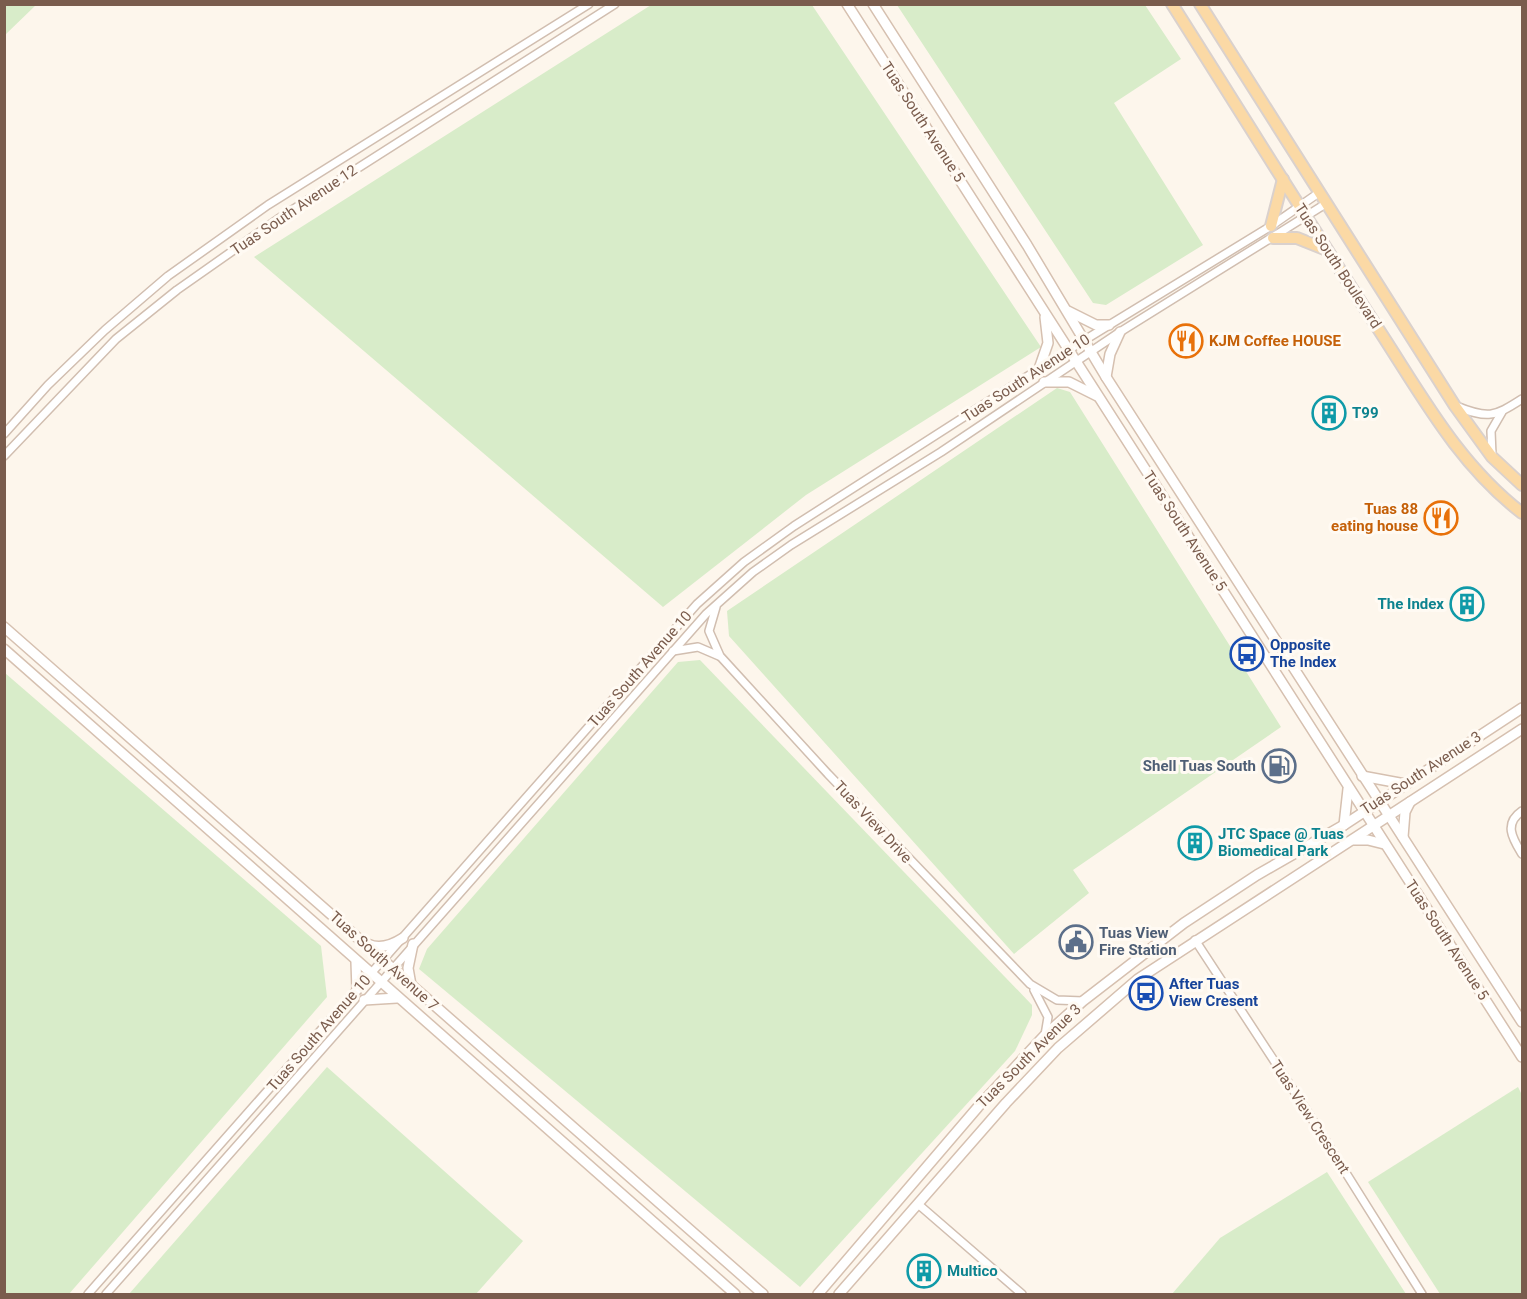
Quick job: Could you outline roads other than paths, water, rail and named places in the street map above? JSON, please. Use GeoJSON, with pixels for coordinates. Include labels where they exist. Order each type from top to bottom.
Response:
{"type":"FeatureCollection","features":[{"type":"Feature","properties":{"kind":"main road","name":"Tuas South Boulevard"},"geometry":{"type":"LineString","coordinates":[[1172,4],[1299,207],[1455,446],[1486,483],[1522,513]]}},
{"type":"Feature","properties":{"kind":"main road","name":"Tuas South Boulevard"},"geometry":{"type":"LineString","coordinates":[[1200,4],[1455,406],[1492,457],[1522,485]]}},
{"type":"Feature","properties":{"kind":"main road"},"geometry":{"type":"LineString","coordinates":[[1271,226],[1283,179]]}},
{"type":"Feature","properties":{"kind":"main road"},"geometry":{"type":"LineString","coordinates":[[1273,238],[1297,238],[1328,250]]}},
{"type":"Feature","properties":{"kind":"street","name":"Tuas South Avenue 12"},"geometry":{"type":"LineString","coordinates":[[4,434],[48,385],[105,330],[168,276],[268,205],[589,4]]}},
{"type":"Feature","properties":{"kind":"street","name":"Tuas South Avenue 12"},"geometry":{"type":"LineString","coordinates":[[4,456],[116,339],[177,290],[278,219],[615,4]]}},
{"type":"Feature","properties":{"kind":"street","name":"Tuas South Avenue 5"},"geometry":{"type":"LineString","coordinates":[[847,4],[1070,349],[1348,789],[1522,1057]]}},
{"type":"Feature","properties":{"kind":"street","name":"Tuas South Avenue 5"},"geometry":{"type":"LineString","coordinates":[[873,4],[1106,377],[1522,1022]]}},
{"type":"Feature","properties":{"kind":"street","name":"Tuas South Avenue 10"},"geometry":{"type":"LineString","coordinates":[[88,1294],[697,604],[744,562],[795,526],[1108,325],[1271,226],[1320,192]]}},
{"type":"Feature","properties":{"kind":"street","name":"Tuas South Avenue 10"},"geometry":{"type":"LineString","coordinates":[[106,1294],[363,1000],[717,604],[753,572],[792,545],[941,452],[1120,332],[1328,203]]}},
{"type":"Feature","properties":{"kind":"street"},"geometry":{"type":"LineString","coordinates":[[1039,369],[1048,343],[1048,326],[1042,308]]}},
{"type":"Feature","properties":{"kind":"street"},"geometry":{"type":"LineString","coordinates":[[1066,310],[1094,324],[1108,325]]}},
{"type":"Feature","properties":{"kind":"street"},"geometry":{"type":"LineString","coordinates":[[1106,377],[1110,354],[1120,332]]}},
{"type":"Feature","properties":{"kind":"street"},"geometry":{"type":"LineString","coordinates":[[1044,382],[1069,382],[1099,397]]}},
{"type":"Feature","properties":{"kind":"street"},"geometry":{"type":"LineString","coordinates":[[1455,406],[1478,415],[1502,412],[1522,399]]}},
{"type":"Feature","properties":{"kind":"street"},"geometry":{"type":"LineString","coordinates":[[1492,457],[1491,431],[1502,412]]}},
{"type":"Feature","properties":{"kind":"street","name":"Tuas View Drive"},"geometry":{"type":"LineString","coordinates":[[717,604],[709,631],[720,656],[852,799],[1030,984],[1048,1017],[1045,1035]]}},
{"type":"Feature","properties":{"kind":"street","name":"Tuas South Avenue 7"},"geometry":{"type":"LineString","coordinates":[[4,627],[763,1294]]}},
{"type":"Feature","properties":{"kind":"street"},"geometry":{"type":"LineString","coordinates":[[673,651],[698,647],[720,656]]}},
{"type":"Feature","properties":{"kind":"street","name":"Tuas South Avenue 7"},"geometry":{"type":"LineString","coordinates":[[4,649],[356,962],[735,1294]]}},
{"type":"Feature","properties":{"kind":"street","name":"Tuas South Avenue 3"},"geometry":{"type":"LineString","coordinates":[[818,1294],[970,1116],[1045,1035],[1083,1001],[1184,923],[1257,875],[1344,825],[1522,708]]}},
{"type":"Feature","properties":{"kind":"street","name":"Tuas South Avenue 3"},"geometry":{"type":"LineString","coordinates":[[839,1294],[1006,1103],[1058,1048],[1138,979],[1522,729]]}},
{"type":"Feature","properties":{"kind":"street"},"geometry":{"type":"LineString","coordinates":[[1362,776],[1405,784]]}},
{"type":"Feature","properties":{"kind":"street"},"geometry":{"type":"LineString","coordinates":[[1344,825],[1348,789]]}},
{"type":"Feature","properties":{"kind":"street"},"geometry":{"type":"LineString","coordinates":[[1404,837],[1405,812],[1410,802]]}},
{"type":"Feature","properties":{"kind":"street"},"geometry":{"type":"LineString","coordinates":[[1522,811],[1511,828],[1511,836],[1522,854]]}},
{"type":"Feature","properties":{"kind":"street"},"geometry":{"type":"LineString","coordinates":[[1352,840],[1368,840],[1384,844]]}},
{"type":"Feature","properties":{"kind":"street"},"geometry":{"type":"LineString","coordinates":[[358,938],[375,947],[403,938]]}},
{"type":"Feature","properties":{"kind":"street","name":"Tuas View Crescent"},"geometry":{"type":"LineString","coordinates":[[1195,940],[1307,1111],[1422,1294]]}},
{"type":"Feature","properties":{"kind":"street"},"geometry":{"type":"LineString","coordinates":[[411,985],[408,968],[413,944]]}},
{"type":"Feature","properties":{"kind":"street"},"geometry":{"type":"LineString","coordinates":[[356,962],[357,990]]}},
{"type":"Feature","properties":{"kind":"street"},"geometry":{"type":"LineString","coordinates":[[1122,970],[1131,978],[1138,979]]}},
{"type":"Feature","properties":{"kind":"street","name":"Tuas View Drive"},"geometry":{"type":"LineString","coordinates":[[1030,984],[1057,1000],[1083,1001]]}},
{"type":"Feature","properties":{"kind":"street"},"geometry":{"type":"LineString","coordinates":[[363,1000],[397,998]]}},
{"type":"Feature","properties":{"kind":"street"},"geometry":{"type":"LineString","coordinates":[[918,1204],[1022,1294]]}},
{"type":"Feature","properties":{"kind":"place","name":"KJM Coffee HOUSE"},"geometry":{"type":"Point","coordinates":[1186,341]}},
{"type":"Feature","properties":{"kind":"place","name":"T99"},"geometry":{"type":"Point","coordinates":[1329,413]}},
{"type":"Feature","properties":{"kind":"place","name":"Tuas 88 eating house"},"geometry":{"type":"Point","coordinates":[1441,518]}},
{"type":"Feature","properties":{"kind":"place","name":"The Index"},"geometry":{"type":"Point","coordinates":[1467,604]}},
{"type":"Feature","properties":{"kind":"place","name":"Opposite The Index"},"geometry":{"type":"Point","coordinates":[1247,654]}},
{"type":"Feature","properties":{"kind":"place","name":"Shell Tuas South"},"geometry":{"type":"Point","coordinates":[1279,766]}},
{"type":"Feature","properties":{"kind":"place","name":"JTC Space @ Tuas Biomedical Park"},"geometry":{"type":"Point","coordinates":[1195,843]}},
{"type":"Feature","properties":{"kind":"place","name":"Tuas View Fire Station"},"geometry":{"type":"Point","coordinates":[1076,942]}},
{"type":"Feature","properties":{"kind":"place","name":"After Tuas View Cresent"},"geometry":{"type":"Point","coordinates":[1146,993]}},
{"type":"Feature","properties":{"kind":"place","name":"Multico"},"geometry":{"type":"Point","coordinates":[924,1271]}}]}
